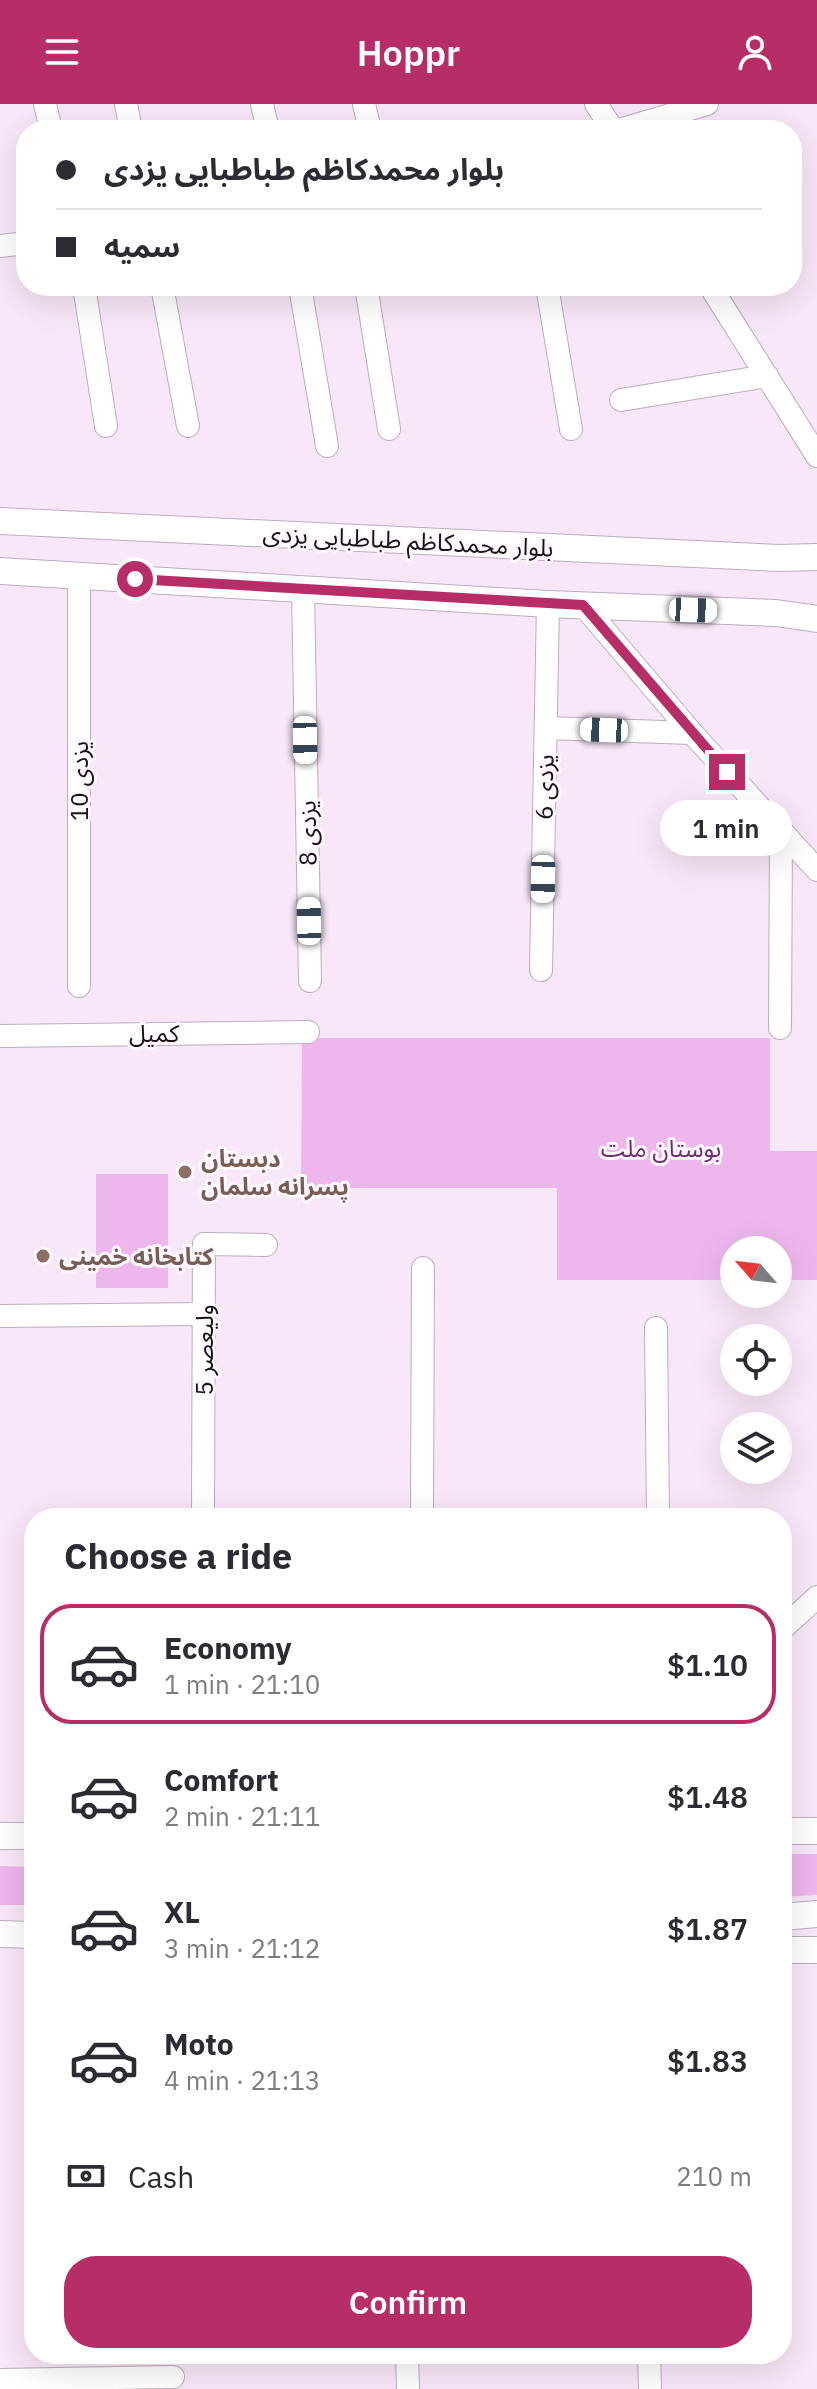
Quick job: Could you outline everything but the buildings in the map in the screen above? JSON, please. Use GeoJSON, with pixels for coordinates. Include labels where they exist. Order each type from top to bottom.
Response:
{"type":"FeatureCollection","features":[{"type":"Feature","properties":{"kind":"main road","name":"بلوار محمدکاظم طباطبایی یزدی"},"geometry":{"type":"LineString","coordinates":[[0,521],[779,558],[817,557]]}},
{"type":"Feature","properties":{"kind":"main road"},"geometry":{"type":"LineString","coordinates":[[0,571],[548,604],[776,613],[817,619]]}},
{"type":"Feature","properties":{"kind":"main road"},"geometry":{"type":"LineString","coordinates":[[792,1831],[817,1831]]}},
{"type":"Feature","properties":{"kind":"main road"},"geometry":{"type":"LineString","coordinates":[[0,1836],[24,1836]]}},
{"type":"Feature","properties":{"kind":"main road"},"geometry":{"type":"LineString","coordinates":[[792,1916],[817,1914]]}},
{"type":"Feature","properties":{"kind":"main road"},"geometry":{"type":"LineString","coordinates":[[0,1934],[24,1935]]}},
{"type":"Feature","properties":{"kind":"main road"},"geometry":{"type":"LineString","coordinates":[[792,1950],[817,1950]]}},
{"type":"Feature","properties":{"kind":"street"},"geometry":{"type":"LineString","coordinates":[[653,120],[707,104]]}},
{"type":"Feature","properties":{"kind":"street"},"geometry":{"type":"LineString","coordinates":[[86,296],[106,426]]}},
{"type":"Feature","properties":{"kind":"street"},"geometry":{"type":"LineString","coordinates":[[164,296],[188,426]]}},
{"type":"Feature","properties":{"kind":"street"},"geometry":{"type":"LineString","coordinates":[[302,296],[327,446]]}},
{"type":"Feature","properties":{"kind":"street"},"geometry":{"type":"LineString","coordinates":[[368,296],[389,429]]}},
{"type":"Feature","properties":{"kind":"street"},"geometry":{"type":"LineString","coordinates":[[549,296],[571,429]]}},
{"type":"Feature","properties":{"kind":"street"},"geometry":{"type":"LineString","coordinates":[[716,296],[817,456]]}},
{"type":"Feature","properties":{"kind":"street"},"geometry":{"type":"LineString","coordinates":[[621,400],[767,376]]}},
{"type":"Feature","properties":{"kind":"street","name":"یزدی 10"},"geometry":{"type":"LineString","coordinates":[[79,576],[79,986]]}},
{"type":"Feature","properties":{"kind":"street","name":"یزدی 8"},"geometry":{"type":"LineString","coordinates":[[303,589],[310,981]]}},
{"type":"Feature","properties":{"kind":"street","name":"یزدی 6"},"geometry":{"type":"LineString","coordinates":[[541,970],[548,604]]}},
{"type":"Feature","properties":{"kind":"street"},"geometry":{"type":"LineString","coordinates":[[583,605],[692,733],[817,870]]}},
{"type":"Feature","properties":{"kind":"street"},"geometry":{"type":"LineString","coordinates":[[546,728],[692,733]]}},
{"type":"Feature","properties":{"kind":"street"},"geometry":{"type":"LineString","coordinates":[[780,1028],[781,831]]}},
{"type":"Feature","properties":{"kind":"street","name":"کمیل"},"geometry":{"type":"LineString","coordinates":[[0,1036],[308,1032]]}},
{"type":"Feature","properties":{"kind":"street","name":"ولیعصر 5"},"geometry":{"type":"LineString","coordinates":[[203,1508],[204,1244],[266,1245]]}},
{"type":"Feature","properties":{"kind":"street"},"geometry":{"type":"LineString","coordinates":[[422,1508],[423,1268]]}},
{"type":"Feature","properties":{"kind":"street"},"geometry":{"type":"LineString","coordinates":[[0,1316],[204,1314]]}},
{"type":"Feature","properties":{"kind":"street"},"geometry":{"type":"LineString","coordinates":[[656,1328],[658,1508]]}},
{"type":"Feature","properties":{"kind":"street"},"geometry":{"type":"LineString","coordinates":[[792,1620],[817,1597]]}},
{"type":"Feature","properties":{"kind":"street"},"geometry":{"type":"LineString","coordinates":[[407,2364],[408,2389]]}},
{"type":"Feature","properties":{"kind":"street"},"geometry":{"type":"LineString","coordinates":[[649,2364],[650,2389]]}},
{"type":"Feature","properties":{"kind":"street"},"geometry":{"type":"LineString","coordinates":[[0,2380],[173,2373]]}},
{"type":"Feature","properties":{"kind":"green space","name":"بوستان ملت"},"geometry":{"type":"Polygon","coordinates":[[[302,1038],[770,1038],[770,1151],[817,1151],[817,1280],[792,1280],[792,1236],[720,1236],[720,1280],[557,1280],[557,1188],[301,1188],[302,1038]]]}},
{"type":"Feature","properties":{"kind":"green space"},"geometry":{"type":"Polygon","coordinates":[[[96,1174],[168,1174],[168,1288],[96,1288],[96,1174]]]}},
{"type":"Feature","properties":{"kind":"green space"},"geometry":{"type":"Polygon","coordinates":[[[792,1854],[817,1854],[817,1895],[792,1896],[792,1854]]]}},
{"type":"Feature","properties":{"kind":"green space"},"geometry":{"type":"Polygon","coordinates":[[[0,1866],[24,1867],[24,1905],[0,1905],[0,1866]]]}},
{"type":"Feature","properties":{"kind":"place","name":"دبستان پسرانه سلمان"},"geometry":{"type":"Point","coordinates":[185,1172]}},
{"type":"Feature","properties":{"kind":"place","name":"کتابخانه خمینی"},"geometry":{"type":"Point","coordinates":[43,1256]}},
{"type":"Feature","properties":{"kind":"route"},"geometry":{"type":"LineString","coordinates":[[135,579],[583,605],[727,772]]}}]}
